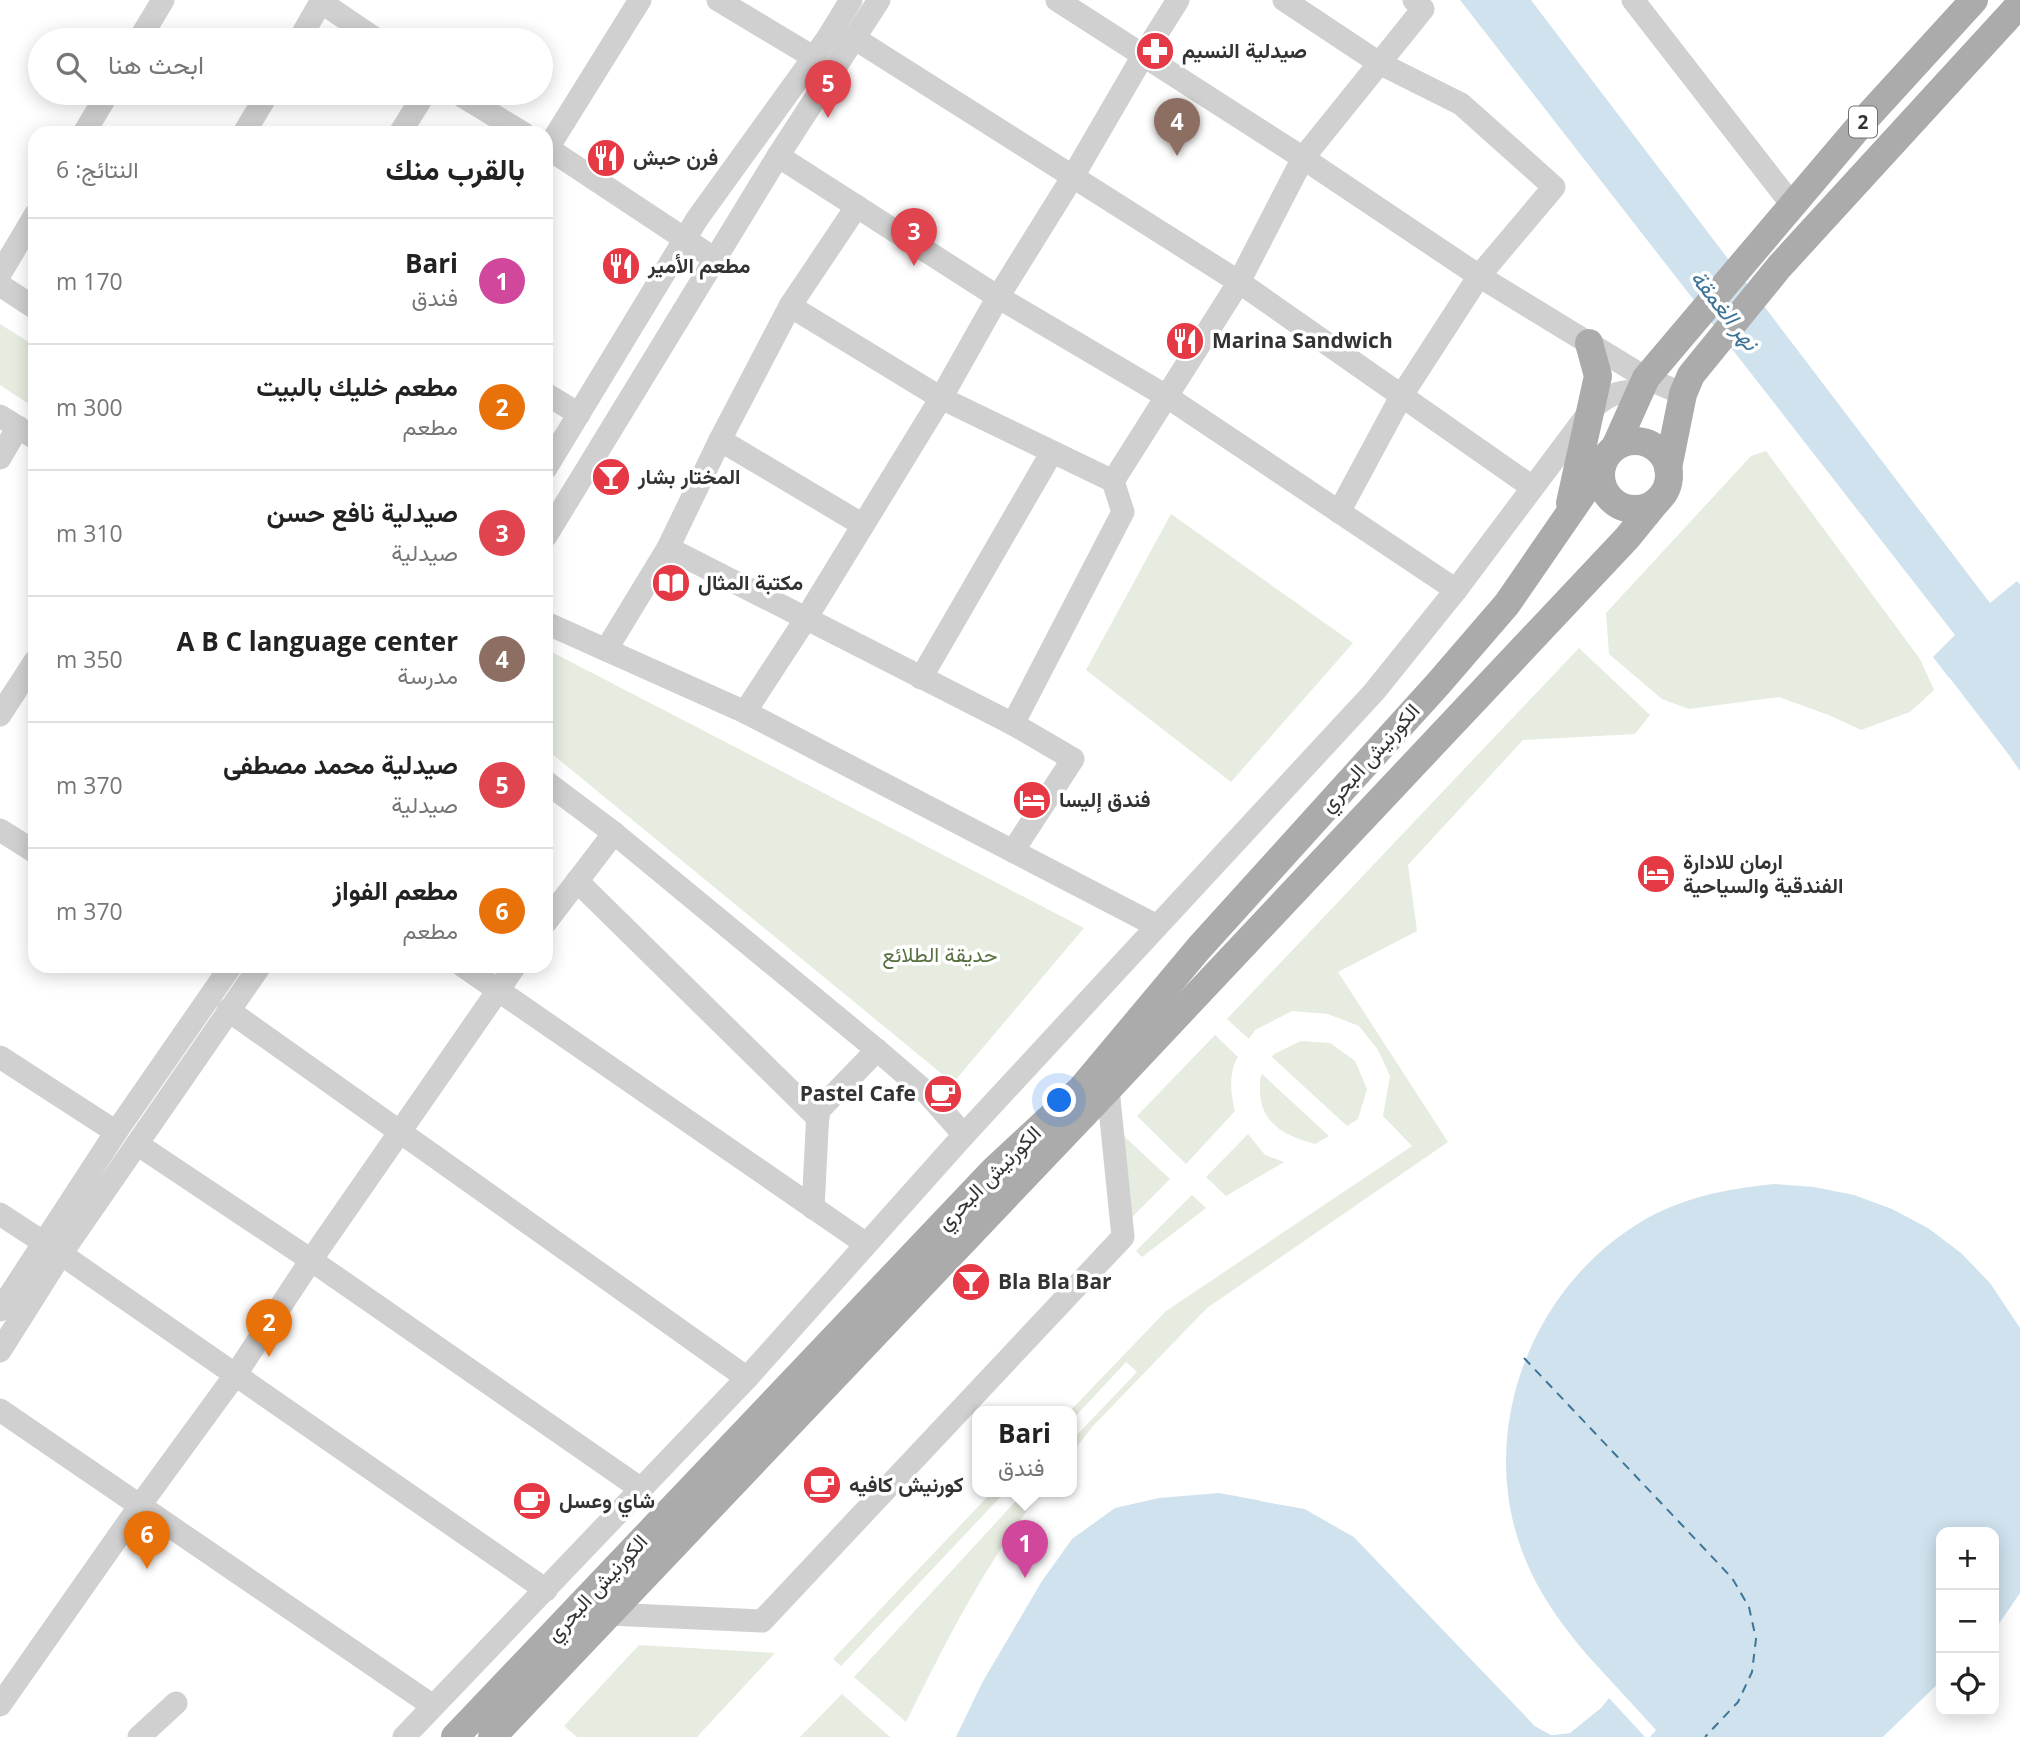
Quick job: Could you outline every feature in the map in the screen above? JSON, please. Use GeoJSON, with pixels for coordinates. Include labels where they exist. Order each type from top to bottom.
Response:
{"type":"FeatureCollection","features":[{"type":"Feature","properties":{"kind":"main road","name":"2"},"geometry":{"type":"LineString","coordinates":[[1793,206],[1868,116],[1974,0]]}},
{"type":"Feature","properties":{"kind":"main road"},"geometry":{"type":"LineString","coordinates":[[1668,468],[1687,385],[1779,267],[2020,4]]}},
{"type":"Feature","properties":{"kind":"main road","name":"الكورنيش البحري"},"geometry":{"type":"LineString","coordinates":[[456,1737],[994,1170],[1081,1089],[1199,948],[1490,624],[1566,520],[1608,456],[1642,385],[1793,206]]}},
{"type":"Feature","properties":{"kind":"main road"},"geometry":{"type":"LineString","coordinates":[[1566,520],[1598,383],[1598,370],[1589,343]]}},
{"type":"Feature","properties":{"kind":"main road"},"geometry":{"type":"LineString","coordinates":[[1627,441],[1641,441],[1653,446],[1663,455],[1668,468],[1669,479],[1658,500],[1635,509],[1623,507],[1612,500],[1604,490],[1601,478],[1608,456],[1627,441]]}},
{"type":"Feature","properties":{"kind":"main road","name":"الكورنيش البحري"},"geometry":{"type":"LineString","coordinates":[[492,1737],[1108,1089],[1627,538],[1658,500]]}},
{"type":"Feature","properties":{"kind":"street"},"geometry":{"type":"LineString","coordinates":[[146,28],[163,0]]}},
{"type":"Feature","properties":{"kind":"street"},"geometry":{"type":"LineString","coordinates":[[553,139],[640,0]]}},
{"type":"Feature","properties":{"kind":"street"},"geometry":{"type":"LineString","coordinates":[[718,0],[813,57]]}},
{"type":"Feature","properties":{"kind":"street"},"geometry":{"type":"LineString","coordinates":[[553,457],[684,239],[851,0]]}},
{"type":"Feature","properties":{"kind":"street"},"geometry":{"type":"LineString","coordinates":[[553,525],[778,156],[879,0]]}},
{"type":"Feature","properties":{"kind":"street"},"geometry":{"type":"LineString","coordinates":[[1057,0],[1303,158],[1479,276],[1589,343],[1642,385]]}},
{"type":"Feature","properties":{"kind":"street"},"geometry":{"type":"LineString","coordinates":[[744,712],[805,620],[941,398],[998,297],[1178,0]]}},
{"type":"Feature","properties":{"kind":"street"},"geometry":{"type":"LineString","coordinates":[[1284,0],[1379,63],[1461,104],[1554,187],[1479,276],[1402,395],[1339,512]]}},
{"type":"Feature","properties":{"kind":"street"},"geometry":{"type":"LineString","coordinates":[[1113,481],[1239,282],[1303,158],[1423,9],[1414,0]]}},
{"type":"Feature","properties":{"kind":"street"},"geometry":{"type":"LineString","coordinates":[[1633,0],[1793,206]]}},
{"type":"Feature","properties":{"kind":"street"},"geometry":{"type":"LineString","coordinates":[[306,28],[322,1],[360,28]]}},
{"type":"Feature","properties":{"kind":"street"},"geometry":{"type":"LineString","coordinates":[[854,38],[1239,282],[1532,488]]}},
{"type":"Feature","properties":{"kind":"street"},"geometry":{"type":"LineString","coordinates":[[88,126],[101,105]]}},
{"type":"Feature","properties":{"kind":"street"},"geometry":{"type":"LineString","coordinates":[[248,126],[261,105]]}},
{"type":"Feature","properties":{"kind":"street"},"geometry":{"type":"LineString","coordinates":[[404,126],[418,105]]}},
{"type":"Feature","properties":{"kind":"street"},"geometry":{"type":"LineString","coordinates":[[477,105],[511,126]]}},
{"type":"Feature","properties":{"kind":"street"},"geometry":{"type":"LineString","coordinates":[[553,153],[715,259]]}},
{"type":"Feature","properties":{"kind":"street"},"geometry":{"type":"LineString","coordinates":[[778,156],[998,297],[1166,396],[1456,590]]}},
{"type":"Feature","properties":{"kind":"street"},"geometry":{"type":"LineString","coordinates":[[606,650],[668,548],[720,440],[790,306],[857,206]]}},
{"type":"Feature","properties":{"kind":"street"},"geometry":{"type":"LineString","coordinates":[[0,274],[28,227]]}},
{"type":"Feature","properties":{"kind":"street"},"geometry":{"type":"LineString","coordinates":[[0,285],[28,303]]}},
{"type":"Feature","properties":{"kind":"street"},"geometry":{"type":"LineString","coordinates":[[790,306],[941,398],[1113,481],[1123,512],[1013,724]]}},
{"type":"Feature","properties":{"kind":"street"},"geometry":{"type":"LineString","coordinates":[[404,1737],[747,1378],[964,1135],[1374,692],[1456,590],[1591,410],[1616,393],[1642,385],[1687,385]]}},
{"type":"Feature","properties":{"kind":"street"},"geometry":{"type":"LineString","coordinates":[[553,398],[579,414]]}},
{"type":"Feature","properties":{"kind":"street"},"geometry":{"type":"LineString","coordinates":[[0,458],[18,427]]}},
{"type":"Feature","properties":{"kind":"street"},"geometry":{"type":"LineString","coordinates":[[720,440],[863,525]]}},
{"type":"Feature","properties":{"kind":"street"},"geometry":{"type":"LineString","coordinates":[[921,678],[1052,452]]}},
{"type":"Feature","properties":{"kind":"street"},"geometry":{"type":"LineString","coordinates":[[668,548],[1013,724],[1073,759],[1013,851]]}},
{"type":"Feature","properties":{"kind":"street"},"geometry":{"type":"LineString","coordinates":[[553,626],[744,712],[1157,926]]}},
{"type":"Feature","properties":{"kind":"street"},"geometry":{"type":"LineString","coordinates":[[0,715],[28,672]]}},
{"type":"Feature","properties":{"kind":"street"},"geometry":{"type":"LineString","coordinates":[[553,787],[614,833],[877,1050],[926,1092],[964,1135]]}},
{"type":"Feature","properties":{"kind":"street"},"geometry":{"type":"LineString","coordinates":[[0,830],[28,848]]}},
{"type":"Feature","properties":{"kind":"street"},"geometry":{"type":"LineString","coordinates":[[553,913],[614,833]]}},
{"type":"Feature","properties":{"kind":"street"},"geometry":{"type":"LineString","coordinates":[[577,881],[818,1118]]}},
{"type":"Feature","properties":{"kind":"street"},"geometry":{"type":"LineString","coordinates":[[0,1351],[52,1247],[116,1132],[219,973]]}},
{"type":"Feature","properties":{"kind":"street"},"geometry":{"type":"LineString","coordinates":[[0,1310],[136,1144],[255,973]]}},
{"type":"Feature","properties":{"kind":"street"},"geometry":{"type":"LineString","coordinates":[[473,973],[866,1244]]}},
{"type":"Feature","properties":{"kind":"street"},"geometry":{"type":"LineString","coordinates":[[0,1705],[236,1374],[311,1260],[510,973]]}},
{"type":"Feature","properties":{"kind":"street"},"geometry":{"type":"LineString","coordinates":[[228,1010],[747,1378]]}},
{"type":"Feature","properties":{"kind":"street"},"geometry":{"type":"LineString","coordinates":[[813,1208],[818,1111],[877,1050]]}},
{"type":"Feature","properties":{"kind":"street"},"geometry":{"type":"LineString","coordinates":[[0,1057],[116,1132]]}},
{"type":"Feature","properties":{"kind":"street"},"geometry":{"type":"LineString","coordinates":[[609,1614],[762,1621],[1123,1237],[1108,1089]]}},
{"type":"Feature","properties":{"kind":"street"},"geometry":{"type":"LineString","coordinates":[[136,1144],[311,1260],[641,1489]]}},
{"type":"Feature","properties":{"kind":"street"},"geometry":{"type":"LineString","coordinates":[[0,1214],[52,1247],[546,1590]]}},
{"type":"Feature","properties":{"kind":"street"},"geometry":{"type":"LineString","coordinates":[[0,1410],[433,1706]]}},
{"type":"Feature","properties":{"kind":"street"},"geometry":{"type":"LineString","coordinates":[[139,1737],[176,1703]]}},
{"type":"Feature","properties":{"kind":"green space"},"geometry":{"type":"Polygon","coordinates":[[[0,324],[28,342],[28,403],[0,385],[0,324]]]}},
{"type":"Feature","properties":{"kind":"green space"},"geometry":{"type":"Polygon","coordinates":[[[1766,451],[1920,659],[1934,690],[1910,712],[1861,730],[1779,697],[1689,709],[1662,699],[1609,654],[1606,613],[1751,456],[1766,451]]]}},
{"type":"Feature","properties":{"kind":"green space"},"geometry":{"type":"Polygon","coordinates":[[[1171,514],[1353,643],[1231,782],[1086,670],[1171,514]]]}},
{"type":"Feature","properties":{"kind":"green space"},"geometry":{"type":"Polygon","coordinates":[[[1579,648],[1650,715],[1635,734],[1523,740],[1408,865],[1417,931],[1338,972],[1448,1142],[1207,1308],[1093,1426],[1077,1447],[1077,1435],[1137,1372],[1126,1362],[1077,1415],[1077,1406],[1075,1406],[1166,1311],[1412,1146],[1383,1116],[1390,1076],[1378,1050],[1359,1026],[1328,1014],[1292,1011],[1255,1030],[1249,1039],[1227,1019],[1579,648]]]}},
{"type":"Feature","properties":{"kind":"green space","name":"حديقة الطلائع"},"geometry":{"type":"Polygon","coordinates":[[[553,653],[1084,928],[953,1083],[553,755],[553,653]]]}},
{"type":"Feature","properties":{"kind":"green space"},"geometry":{"type":"Polygon","coordinates":[[[1215,1035],[1238,1057],[1232,1077],[1235,1111],[1186,1164],[1137,1116],[1215,1035]]]}},
{"type":"Feature","properties":{"kind":"green space"},"geometry":{"type":"Polygon","coordinates":[[[1301,1041],[1330,1043],[1355,1061],[1367,1089],[1358,1119],[1347,1126],[1272,1057],[1301,1041]]]}},
{"type":"Feature","properties":{"kind":"green space"},"geometry":{"type":"Polygon","coordinates":[[[1262,1074],[1329,1136],[1315,1144],[1294,1137],[1277,1127],[1270,1120],[1261,1102],[1262,1074]]]}},
{"type":"Feature","properties":{"kind":"green space"},"geometry":{"type":"Polygon","coordinates":[[[1112,1125],[1170,1179],[1122,1227],[1112,1125]]]}},
{"type":"Feature","properties":{"kind":"green space"},"geometry":{"type":"Polygon","coordinates":[[[1248,1134],[1265,1155],[1284,1162],[1226,1196],[1206,1177],[1248,1134]]]}},
{"type":"Feature","properties":{"kind":"green space"},"geometry":{"type":"Polygon","coordinates":[[[1192,1195],[1206,1208],[1142,1257],[1136,1251],[1192,1195]]]}},
{"type":"Feature","properties":{"kind":"green space"},"geometry":{"type":"Polygon","coordinates":[[[987,1497],[1000,1497],[841,1666],[833,1659],[987,1497]]]}},
{"type":"Feature","properties":{"kind":"green space"},"geometry":{"type":"Polygon","coordinates":[[[1019,1497],[1037,1497],[984,1575],[906,1722],[854,1677],[1019,1497]]]}},
{"type":"Feature","properties":{"kind":"green space"},"geometry":{"type":"Polygon","coordinates":[[[639,1645],[775,1653],[697,1737],[577,1737],[564,1726],[639,1645]]]}},
{"type":"Feature","properties":{"kind":"green space"},"geometry":{"type":"Polygon","coordinates":[[[842,1694],[890,1737],[800,1737],[842,1694]]]}},
{"type":"Feature","properties":{"kind":"water","name":"نهر الغمقة"},"geometry":{"type":"Polygon","coordinates":[[[1460,0],[1531,0],[1990,603],[2017,581],[2020,584],[2020,771],[1933,657],[1955,635],[1460,0]]]}},
{"type":"Feature","properties":{"kind":"water"},"geometry":{"type":"Polygon","coordinates":[[[1774,1184],[1814,1187],[1854,1195],[1892,1209],[1928,1228],[1961,1253],[1990,1283],[2020,1328],[2020,1593],[1999,1624],[1999,1527],[1936,1527],[1936,1686],[1883,1737],[956,1737],[982,1683],[1042,1581],[1072,1539],[1115,1508],[1159,1498],[1219,1493],[1305,1509],[1354,1537],[1535,1726],[1551,1735],[1570,1733],[1608,1697],[1610,1682],[1561,1622],[1541,1591],[1524,1556],[1510,1507],[1506,1457],[1512,1408],[1526,1360],[1548,1315],[1578,1275],[1614,1240],[1657,1213],[1685,1201],[1729,1190],[1774,1184]]]}},
{"type":"Feature","properties":{"kind":"pier"},"geometry":{"type":"Polygon","coordinates":[[[1949,677],[2009,755],[2020,774],[1946,679],[1949,677]]]}},
{"type":"Feature","properties":{"kind":"pier"},"geometry":{"type":"Polygon","coordinates":[[[1262,1498],[1307,1506],[1356,1535],[1537,1723],[1552,1731],[1568,1730],[1598,1706],[1605,1696],[1606,1683],[1586,1658],[1588,1656],[1656,1730],[1650,1737],[1645,1737],[1609,1698],[1570,1733],[1551,1735],[1535,1726],[1354,1537],[1305,1509],[1260,1501],[1262,1498]]]}},
{"type":"Feature","properties":{"kind":"pier"},"geometry":{"type":"Polygon","coordinates":[[[1936,1686],[1936,1691],[1888,1737],[1883,1737],[1936,1686]]]}},
{"type":"Feature","properties":{"kind":"ferry route"},"geometry":{"type":"LineString","coordinates":[[1524,1358],[1732,1578],[1749,1607],[1756,1639],[1752,1672],[1738,1702],[1705,1737]]}},
{"type":"Feature","properties":{"kind":"place","name":"صيدلية النسيم"},"geometry":{"type":"Point","coordinates":[1155,51]}},
{"type":"Feature","properties":{"kind":"place","name":"صيدلية محمد مصطفى"},"geometry":{"type":"Point","coordinates":[828,118]}},
{"type":"Feature","properties":{"kind":"place","name":"A B C language center"},"geometry":{"type":"Point","coordinates":[1177,156]}},
{"type":"Feature","properties":{"kind":"place","name":"فرن حبش"},"geometry":{"type":"Point","coordinates":[606,158]}},
{"type":"Feature","properties":{"kind":"place","name":"مطعم الأمير"},"geometry":{"type":"Point","coordinates":[621,266]}},
{"type":"Feature","properties":{"kind":"place","name":"صيدلية نافع حسن"},"geometry":{"type":"Point","coordinates":[914,266]}},
{"type":"Feature","properties":{"kind":"place","name":"Marina Sandwich"},"geometry":{"type":"Point","coordinates":[1185,341]}},
{"type":"Feature","properties":{"kind":"place","name":"المختار بشار"},"geometry":{"type":"Point","coordinates":[611,477]}},
{"type":"Feature","properties":{"kind":"place","name":"مكتبة المثال"},"geometry":{"type":"Point","coordinates":[671,583]}},
{"type":"Feature","properties":{"kind":"place","name":"فندق إليسا"},"geometry":{"type":"Point","coordinates":[1032,800]}},
{"type":"Feature","properties":{"kind":"place","name":"ارمان للادارة الفندقية والسياحية"},"geometry":{"type":"Point","coordinates":[1656,874]}},
{"type":"Feature","properties":{"kind":"place","name":"Pastel Cafe"},"geometry":{"type":"Point","coordinates":[943,1094]}},
{"type":"Feature","properties":{"kind":"place","name":"Bla Bla Bar"},"geometry":{"type":"Point","coordinates":[971,1282]}},
{"type":"Feature","properties":{"kind":"place","name":"مطعم خليك بالبيت"},"geometry":{"type":"Point","coordinates":[269,1357]}},
{"type":"Feature","properties":{"kind":"place","name":"كورنيش كافيه"},"geometry":{"type":"Point","coordinates":[822,1485]}},
{"type":"Feature","properties":{"kind":"place","name":"شاي وعسل"},"geometry":{"type":"Point","coordinates":[532,1501]}},
{"type":"Feature","properties":{"kind":"place","name":"مطعم الفواز"},"geometry":{"type":"Point","coordinates":[147,1569]}},
{"type":"Feature","properties":{"kind":"place","name":"Bari"},"geometry":{"type":"Point","coordinates":[1025,1578]}}]}
